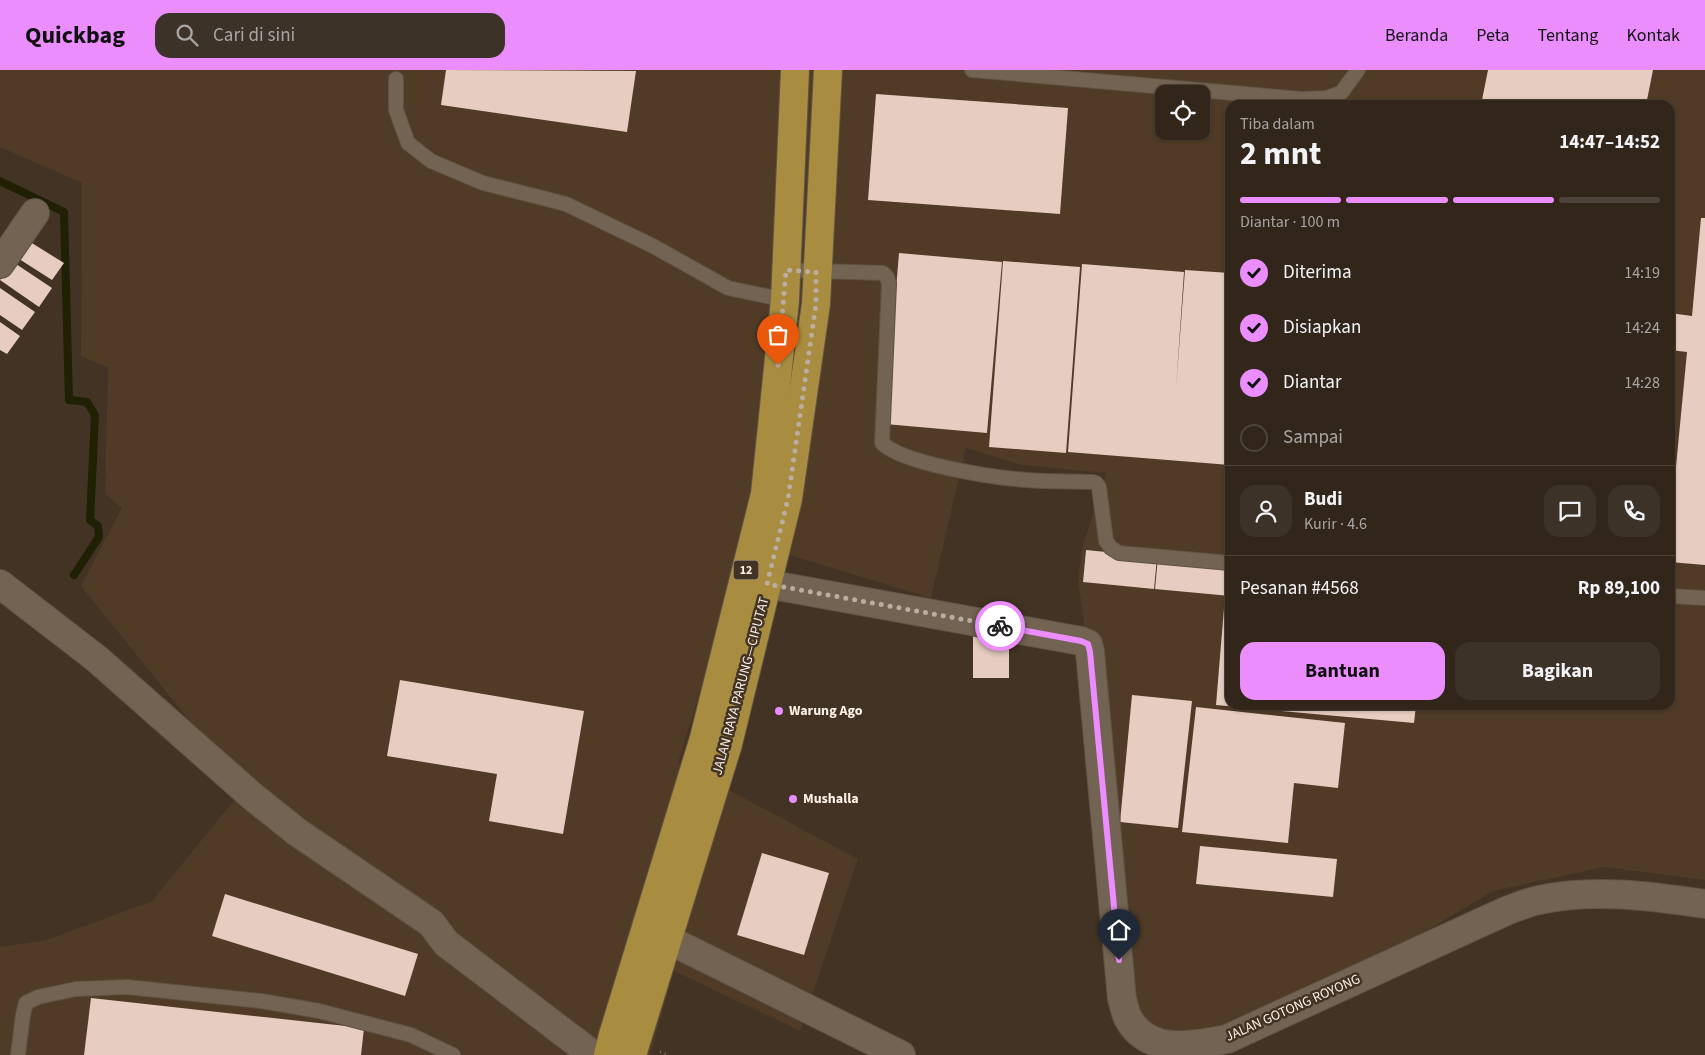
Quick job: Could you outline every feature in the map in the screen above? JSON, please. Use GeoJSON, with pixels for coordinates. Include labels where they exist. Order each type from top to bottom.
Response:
{"type":"FeatureCollection","features":[{"type":"Feature","properties":{"kind":"highway","name":"JALAN RAYA PARUNG—CIPUTAT"},"geometry":{"type":"LineString","coordinates":[[608,1055],[704,738],[765,494],[785,300],[795,70]]}},
{"type":"Feature","properties":{"kind":"highway","name":"JALAN RAYA PARUNG—CIPUTAT"},"geometry":{"type":"LineString","coordinates":[[632,1055],[728,744],[788,499],[816,304],[816,272],[828,70]]}},
{"type":"Feature","properties":{"kind":"street"},"geometry":{"type":"LineString","coordinates":[[2,258],[35,213]]}},
{"type":"Feature","properties":{"kind":"street"},"geometry":{"type":"LineString","coordinates":[[0,584],[97,659],[252,796],[297,832],[370,884],[431,923],[446,944],[593,1055]]}},
{"type":"Feature","properties":{"kind":"street","name":"JALAN GOTONG ROYONG"},"geometry":{"type":"LineString","coordinates":[[767,584],[1081,641],[1088,644],[1122,999],[1128,1018],[1139,1033],[1157,1044],[1188,1047],[1227,1039],[1506,911],[1538,900],[1572,895],[1614,894],[1705,904]]}},
{"type":"Feature","properties":{"kind":"street"},"geometry":{"type":"LineString","coordinates":[[667,939],[901,1055]]}},
{"type":"Feature","properties":{"kind":"lane"},"geometry":{"type":"LineString","coordinates":[[972,70],[1302,99],[1326,98],[1340,93],[1358,70]]}},
{"type":"Feature","properties":{"kind":"lane"},"geometry":{"type":"LineString","coordinates":[[396,79],[396,110],[408,143],[431,161],[483,183],[566,204],[653,246],[728,288],[785,300]]}},
{"type":"Feature","properties":{"kind":"lane"},"geometry":{"type":"LineString","coordinates":[[786,270],[884,273],[888,277],[882,443],[889,450],[921,462],[989,475],[1027,480],[1096,483],[1099,488],[1106,541],[1111,548],[1119,553],[1225,563]]}},
{"type":"Feature","properties":{"kind":"lane"},"geometry":{"type":"LineString","coordinates":[[1675,596],[1705,598]]}},
{"type":"Feature","properties":{"kind":"lane"},"geometry":{"type":"LineString","coordinates":[[18,1055],[26,1003],[38,997],[76,989],[127,986],[262,1001],[319,1010],[411,1035],[453,1055]]}},
{"type":"Feature","properties":{"kind":"shaded area"},"geometry":{"type":"Polygon","coordinates":[[[0,70],[1705,70],[1705,880],[1605,867],[1493,891],[1250,1036],[1144,1053],[1078,581],[1082,548],[1106,473],[1022,465],[966,448],[931,598],[746,542],[678,763],[858,859],[800,1031],[674,971],[650,1055],[0,1055],[0,947],[47,940],[152,901],[244,788],[81,586],[122,508],[105,494],[108,368],[81,356],[82,183],[0,147],[0,70]]]}},
{"type":"Feature","properties":{"kind":"building"},"geometry":{"type":"Polygon","coordinates":[[[446,70],[636,71],[627,132],[441,105],[446,70]]]}},
{"type":"Feature","properties":{"kind":"building"},"geometry":{"type":"Polygon","coordinates":[[[1488,70],[1653,70],[1647,100],[1482,100],[1488,70]]]}},
{"type":"Feature","properties":{"kind":"building"},"geometry":{"type":"Polygon","coordinates":[[[876,94],[1068,108],[1060,214],[868,200],[876,94]]]}},
{"type":"Feature","properties":{"kind":"building"},"geometry":{"type":"Polygon","coordinates":[[[1701,218],[1705,218],[1705,565],[1675,562],[1675,477],[1687,352],[1675,351],[1675,314],[1692,316],[1701,218]]]}},
{"type":"Feature","properties":{"kind":"building"},"geometry":{"type":"Polygon","coordinates":[[[27,240],[64,263],[52,280],[16,257],[27,240]]]}},
{"type":"Feature","properties":{"kind":"building"},"geometry":{"type":"Polygon","coordinates":[[[899,253],[1002,262],[987,433],[885,424],[899,253]]]}},
{"type":"Feature","properties":{"kind":"building"},"geometry":{"type":"Polygon","coordinates":[[[1003,261],[1080,267],[1066,453],[989,447],[1003,261]]]}},
{"type":"Feature","properties":{"kind":"building"},"geometry":{"type":"Polygon","coordinates":[[[13,262],[52,288],[39,307],[0,280],[13,262]]]}},
{"type":"Feature","properties":{"kind":"building"},"geometry":{"type":"Polygon","coordinates":[[[1082,264],[1184,272],[1176,388],[1185,270],[1225,273],[1225,465],[1068,452],[1082,264]]]}},
{"type":"Feature","properties":{"kind":"building"},"geometry":{"type":"Polygon","coordinates":[[[0,288],[35,312],[22,330],[0,315],[0,288]]]}},
{"type":"Feature","properties":{"kind":"building"},"geometry":{"type":"Polygon","coordinates":[[[0,322],[20,336],[7,354],[0,350],[0,322]]]}},
{"type":"Feature","properties":{"kind":"building"},"geometry":{"type":"Polygon","coordinates":[[[1086,550],[1157,557],[1154,589],[1083,582],[1086,550]]]}},
{"type":"Feature","properties":{"kind":"building"},"geometry":{"type":"Polygon","coordinates":[[[1158,557],[1225,564],[1225,596],[1155,589],[1158,557]]]}},
{"type":"Feature","properties":{"kind":"building"},"geometry":{"type":"Polygon","coordinates":[[[1225,596],[1225,706],[1216,705],[1225,596]]]}},
{"type":"Feature","properties":{"kind":"building"},"geometry":{"type":"Polygon","coordinates":[[[973,630],[1009,630],[1009,678],[973,678],[973,630]]]}},
{"type":"Feature","properties":{"kind":"building"},"geometry":{"type":"Polygon","coordinates":[[[400,680],[584,711],[563,834],[489,821],[497,774],[387,756],[400,680]]]}},
{"type":"Feature","properties":{"kind":"building"},"geometry":{"type":"Polygon","coordinates":[[[1132,695],[1192,701],[1178,828],[1120,822],[1132,695]]]}},
{"type":"Feature","properties":{"kind":"building"},"geometry":{"type":"Polygon","coordinates":[[[1196,707],[1345,723],[1338,788],[1294,783],[1288,843],[1182,832],[1196,707]]]}},
{"type":"Feature","properties":{"kind":"building"},"geometry":{"type":"Polygon","coordinates":[[[1271,710],[1415,710],[1414,723],[1271,710]]]}},
{"type":"Feature","properties":{"kind":"building"},"geometry":{"type":"Polygon","coordinates":[[[1200,846],[1337,859],[1333,897],[1196,884],[1200,846]]]}},
{"type":"Feature","properties":{"kind":"building"},"geometry":{"type":"Polygon","coordinates":[[[762,853],[829,873],[804,955],[737,935],[762,853]]]}},
{"type":"Feature","properties":{"kind":"building"},"geometry":{"type":"Polygon","coordinates":[[[225,894],[418,954],[405,996],[212,936],[225,894]]]}},
{"type":"Feature","properties":{"kind":"building"},"geometry":{"type":"Polygon","coordinates":[[[91,998],[364,1028],[361,1055],[84,1055],[91,998]]]}},
{"type":"Feature","properties":{"kind":"waterway"},"geometry":{"type":"LineString","coordinates":[[0,181],[64,212],[69,400],[87,402],[95,415],[90,520],[98,526],[99,537],[74,575]]}},
{"type":"Feature","properties":{"kind":"way so far"},"geometry":{"type":"LineString","coordinates":[[778,365],[785,300],[786,270],[816,272],[816,304],[788,499],[767,584],[1000,626]]}},
{"type":"Feature","properties":{"kind":"place","name":"Warung Ago"},"geometry":{"type":"Point","coordinates":[779,711]}},
{"type":"Feature","properties":{"kind":"place","name":"Mushalla"},"geometry":{"type":"Point","coordinates":[793,799]}},
{"type":"Feature","properties":{"kind":"route"},"geometry":{"type":"LineString","coordinates":[[1000,626],[1081,641],[1088,644],[1119,960]]}}]}
